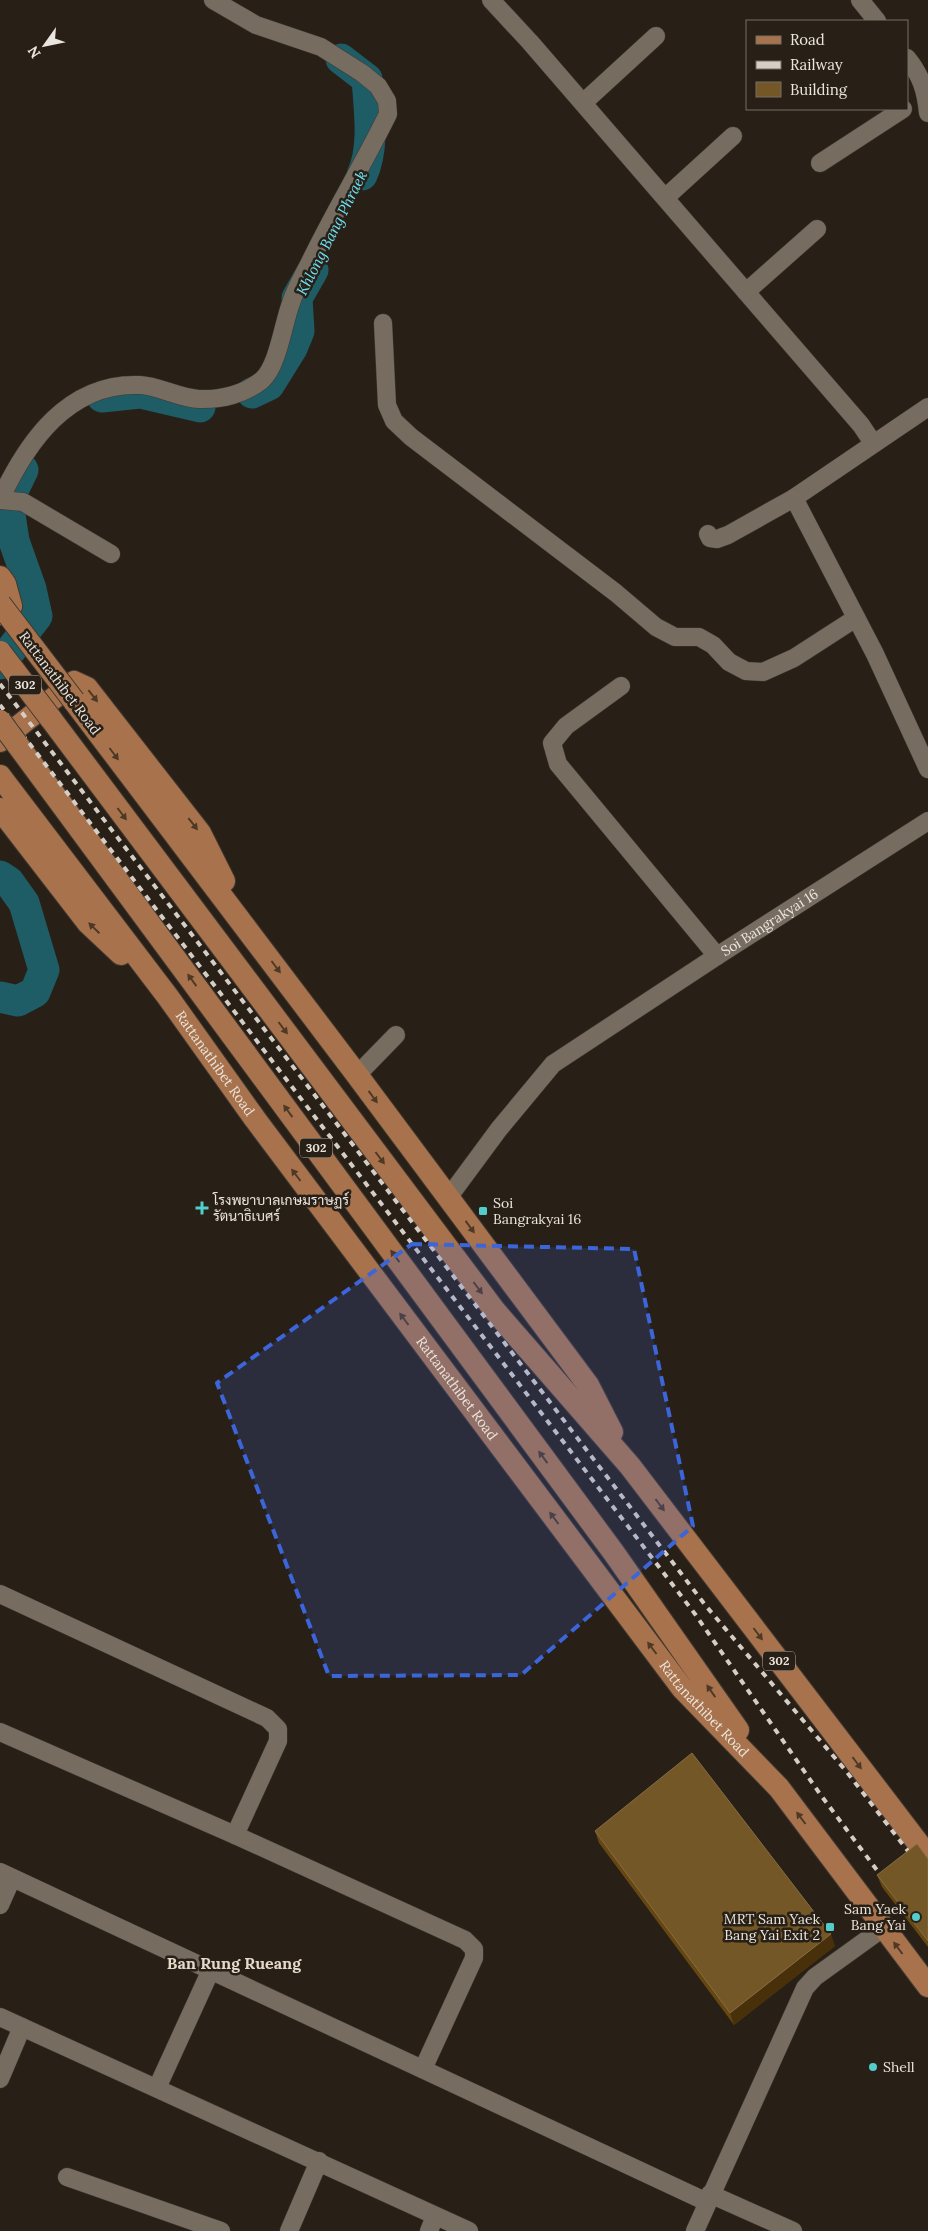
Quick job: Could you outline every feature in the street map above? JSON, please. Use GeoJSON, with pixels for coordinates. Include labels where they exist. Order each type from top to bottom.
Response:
{"type":"FeatureCollection","features":[{"type":"Feature","properties":{"kind":"main road"},"geometry":{"type":"LineString","coordinates":[[0,577],[5,584],[11,606],[0,614]]}},
{"type":"Feature","properties":{"kind":"main road","name":"Rattanathibet Road"},"geometry":{"type":"LineString","coordinates":[[0,604],[251,934],[588,1385],[630,1466]]}},
{"type":"Feature","properties":{"kind":"main road","name":"Rattanathibet Road"},"geometry":{"type":"LineString","coordinates":[[0,652],[495,1311],[630,1466],[928,1856]]}},
{"type":"Feature","properties":{"kind":"main road"},"geometry":{"type":"LineString","coordinates":[[9,743],[74,682],[87,688],[200,833],[251,934]]}},
{"type":"Feature","properties":{"kind":"main road","name":"Rattanathibet Road"},"geometry":{"type":"LineString","coordinates":[[0,721],[9,743],[614,1553],[779,1788],[928,1986]]}},
{"type":"Feature","properties":{"kind":"main road","name":"Rattanathibet Road"},"geometry":{"type":"LineString","coordinates":[[0,776],[168,997],[255,1119],[682,1688],[779,1788]]}},
{"type":"Feature","properties":{"kind":"main road"},"geometry":{"type":"LineString","coordinates":[[0,809],[88,923],[168,997]]}},
{"type":"Feature","properties":{"kind":"street"},"geometry":{"type":"LineString","coordinates":[[111,554],[23,502],[6,500],[15,468],[36,437],[69,405],[103,388],[140,385],[198,399],[228,396],[246,391],[264,379],[274,367],[283,325],[291,300],[358,168],[376,139],[388,114],[387,101],[378,86],[362,73],[321,47],[256,24],[213,0]]}},
{"type":"Feature","properties":{"kind":"street"},"geometry":{"type":"LineString","coordinates":[[491,0],[861,425],[873,443]]}},
{"type":"Feature","properties":{"kind":"street"},"geometry":{"type":"LineString","coordinates":[[860,0],[876,20]]}},
{"type":"Feature","properties":{"kind":"street"},"geometry":{"type":"LineString","coordinates":[[583,104],[656,36]]}},
{"type":"Feature","properties":{"kind":"street"},"geometry":{"type":"LineString","coordinates":[[908,59],[918,72],[926,93],[928,113]]}},
{"type":"Feature","properties":{"kind":"street"},"geometry":{"type":"LineString","coordinates":[[908,105],[926,93]]}},
{"type":"Feature","properties":{"kind":"street"},"geometry":{"type":"LineString","coordinates":[[820,162],[901,110]]}},
{"type":"Feature","properties":{"kind":"street"},"geometry":{"type":"LineString","coordinates":[[665,198],[733,136]]}},
{"type":"Feature","properties":{"kind":"street"},"geometry":{"type":"LineString","coordinates":[[746,292],[817,229]]}},
{"type":"Feature","properties":{"kind":"street"},"geometry":{"type":"LineString","coordinates":[[383,324],[387,405],[394,421],[411,437],[616,593],[656,627],[675,637],[699,637],[713,645],[729,662],[746,671],[763,672],[794,658],[856,618]]}},
{"type":"Feature","properties":{"kind":"street"},"geometry":{"type":"LineString","coordinates":[[708,534],[710,538],[716,539],[728,535],[794,498],[928,407]]}},
{"type":"Feature","properties":{"kind":"street"},"geometry":{"type":"LineString","coordinates":[[794,498],[875,654],[928,769]]}},
{"type":"Feature","properties":{"kind":"street"},"geometry":{"type":"LineString","coordinates":[[621,686],[566,726],[552,743],[558,764],[717,956]]}},
{"type":"Feature","properties":{"kind":"street","name":"Soi Bangrakyai 16"},"geometry":{"type":"LineString","coordinates":[[448,1198],[499,1129],[553,1064],[928,821]]}},
{"type":"Feature","properties":{"kind":"street"},"geometry":{"type":"LineString","coordinates":[[357,1075],[396,1035]]}},
{"type":"Feature","properties":{"kind":"street"},"geometry":{"type":"LineString","coordinates":[[0,1594],[267,1718],[278,1729],[278,1741],[235,1835]]}},
{"type":"Feature","properties":{"kind":"street"},"geometry":{"type":"LineString","coordinates":[[0,1732],[235,1835],[465,1940],[474,1949],[474,1958],[423,2069]]}},
{"type":"Feature","properties":{"kind":"street"},"geometry":{"type":"LineString","coordinates":[[0,1905],[6,1875],[210,1972],[423,2069],[709,2198],[793,2231]]}},
{"type":"Feature","properties":{"kind":"street"},"geometry":{"type":"LineString","coordinates":[[694,2231],[809,1982],[884,1928]]}},
{"type":"Feature","properties":{"kind":"street"},"geometry":{"type":"LineString","coordinates":[[157,2088],[210,1972]]}},
{"type":"Feature","properties":{"kind":"street"},"geometry":{"type":"LineString","coordinates":[[0,2017],[320,2162],[432,2223],[469,2231]]}},
{"type":"Feature","properties":{"kind":"street"},"geometry":{"type":"LineString","coordinates":[[0,2079],[22,2027]]}},
{"type":"Feature","properties":{"kind":"street"},"geometry":{"type":"LineString","coordinates":[[289,2231],[320,2162]]}},
{"type":"Feature","properties":{"kind":"street"},"geometry":{"type":"LineString","coordinates":[[67,2177],[221,2231]]}},
{"type":"Feature","properties":{"kind":"highlighted area"},"geometry":{"type":"Polygon","coordinates":[[[412,1244],[634,1249],[693,1526],[521,1675],[329,1676],[217,1383],[412,1244]]]}},
{"type":"Feature","properties":{"kind":"building"},"geometry":{"type":"Polygon","coordinates":[[[692,1753],[831,1934],[730,2013],[595,1831],[692,1753]]]}},
{"type":"Feature","properties":{"kind":"building","name":"Sam Yaek Bang Yai"},"geometry":{"type":"Polygon","coordinates":[[[917,1844],[928,1859],[928,1941],[877,1875],[917,1844]]]}},
{"type":"Feature","properties":{"kind":"waterway","name":"Khlong Bang Phraek"},"geometry":{"type":"LineString","coordinates":[[341,59],[367,79],[370,140],[369,152],[362,175]]}},
{"type":"Feature","properties":{"kind":"waterway","name":"Khlong Bang Phraek"},"geometry":{"type":"LineString","coordinates":[[252,393],[269,385],[292,348],[299,331],[297,298],[313,270]]}},
{"type":"Feature","properties":{"kind":"waterway","name":"Khlong Bang Phraek"},"geometry":{"type":"LineString","coordinates":[[102,397],[140,393],[200,407]]}},
{"type":"Feature","properties":{"kind":"waterway","name":"Khlong Bang Phraek"},"geometry":{"type":"LineString","coordinates":[[0,664],[37,616],[31,589],[14,541],[8,501],[23,470]]}},
{"type":"Feature","properties":{"kind":"waterway","name":"Khlong Bang Phraek"},"geometry":{"type":"LineString","coordinates":[[0,876],[9,882],[24,903],[44,970],[35,992],[18,1001],[0,997]]}},
{"type":"Feature","properties":{"kind":"railway"},"geometry":{"type":"LineString","coordinates":[[0,684],[706,1606],[846,1771],[928,1877]]}},
{"type":"Feature","properties":{"kind":"railway"},"geometry":{"type":"LineString","coordinates":[[0,705],[695,1614],[820,1794],[888,1885]]}},
{"type":"Feature","properties":{"kind":"place","name":"โรงพยาบาลเกษมราษฏร์ รัตนาธิเบศร์"},"geometry":{"type":"Point","coordinates":[202,1208]}},
{"type":"Feature","properties":{"kind":"place","name":"Soi Bangrakyai 16"},"geometry":{"type":"Point","coordinates":[483,1211]}},
{"type":"Feature","properties":{"kind":"place","name":"Sam Yaek Bang Yai"},"geometry":{"type":"Point","coordinates":[916,1917]}},
{"type":"Feature","properties":{"kind":"place","name":"MRT Sam Yaek Bang Yai Exit 2"},"geometry":{"type":"Point","coordinates":[830,1927]}},
{"type":"Feature","properties":{"kind":"place","name":"Shell"},"geometry":{"type":"Point","coordinates":[873,2067]}},
{"type":"Feature","properties":{"kind":"district","name":"Ban Rung Rueang"},"geometry":{"type":"Point","coordinates":[234,1963]}}]}
